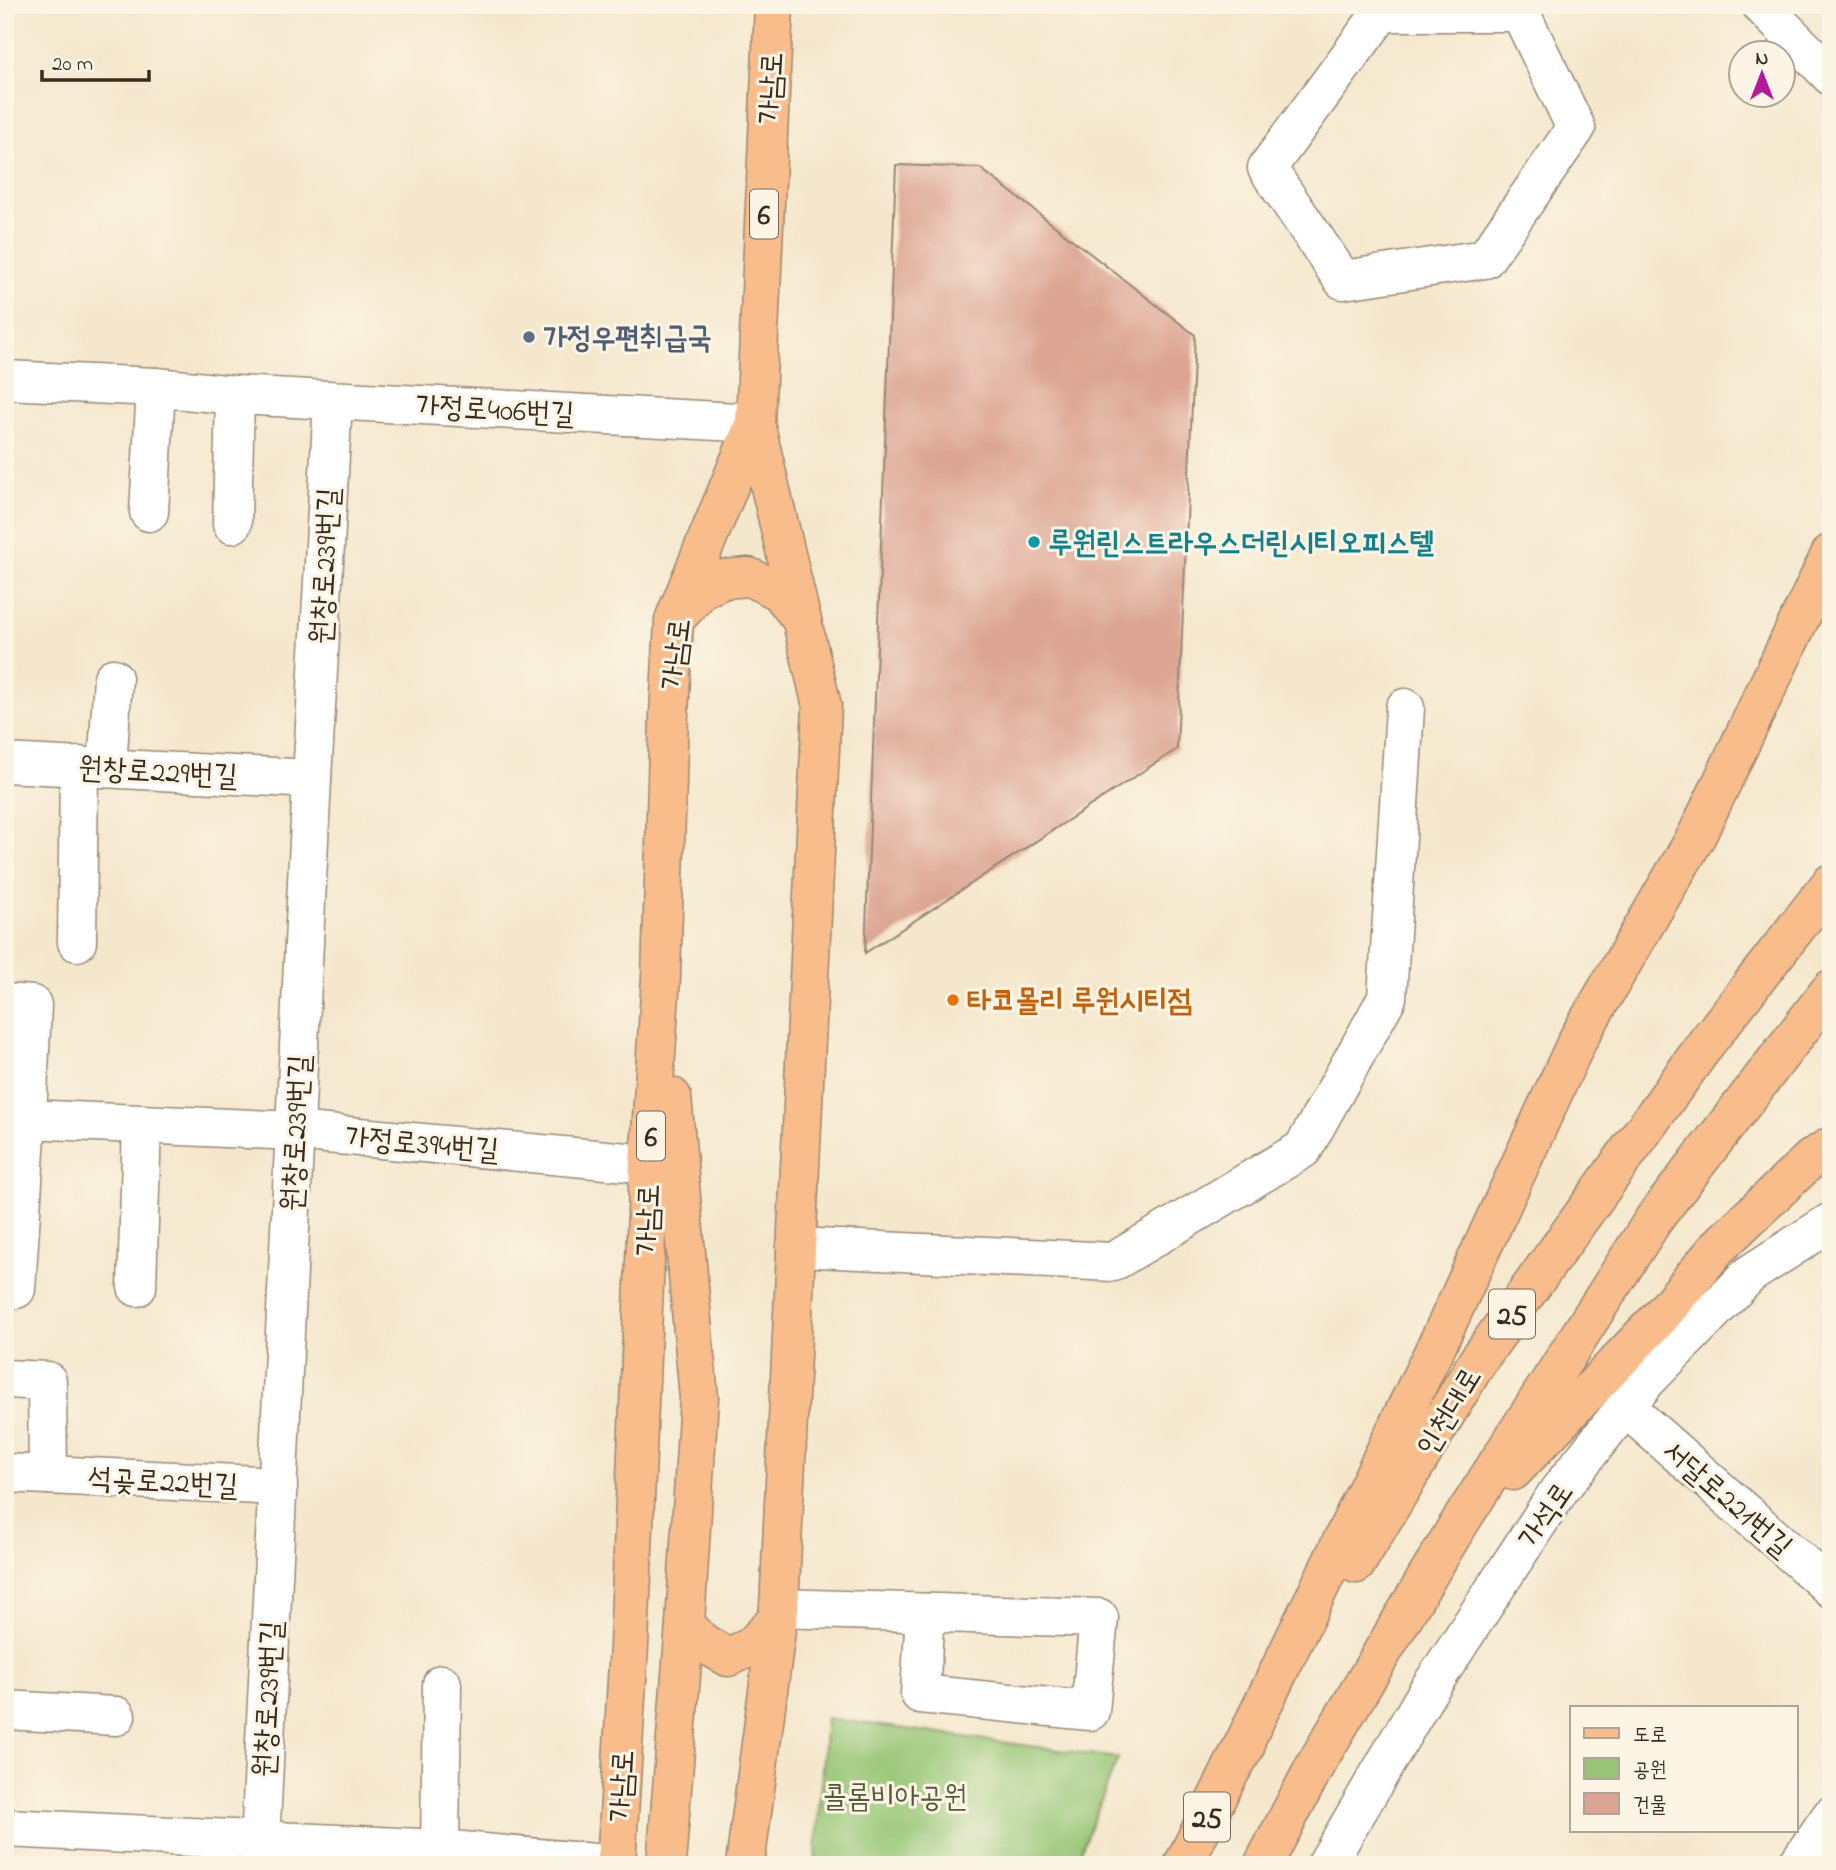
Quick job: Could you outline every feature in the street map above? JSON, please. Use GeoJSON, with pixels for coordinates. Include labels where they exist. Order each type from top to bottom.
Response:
{"type":"FeatureCollection","features":[{"type":"Feature","properties":{"kind":"main road","name":"가남로"},"geometry":{"type":"LineString","coordinates":[[745,1865],[778,1614],[822,706],[755,423],[774,5]]}},
{"type":"Feature","properties":{"kind":"main road","name":"가남로"},"geometry":{"type":"LineString","coordinates":[[616,1865],[629,1646],[649,1164],[661,976],[674,620],[755,423]]}},
{"type":"Feature","properties":{"kind":"main road"},"geometry":{"type":"LineString","coordinates":[[1231,1770],[1446,1326],[1578,1040],[1698,835],[1831,553]]}},
{"type":"Feature","properties":{"kind":"main road"},"geometry":{"type":"LineString","coordinates":[[674,620],[702,589],[724,579],[749,577],[779,591],[802,620]]}},
{"type":"Feature","properties":{"kind":"main road","name":"인천대로"},"geometry":{"type":"LineString","coordinates":[[1183,1865],[1231,1770],[1479,1359],[1707,1042],[1831,883]]}},
{"type":"Feature","properties":{"kind":"main road"},"geometry":{"type":"LineString","coordinates":[[661,976],[699,1398],[666,1865]]}},
{"type":"Feature","properties":{"kind":"main road","name":"25"},"geometry":{"type":"LineString","coordinates":[[1264,1865],[1317,1762],[1455,1530],[1654,1219],[1831,989]]}},
{"type":"Feature","properties":{"kind":"main road"},"geometry":{"type":"LineString","coordinates":[[1455,1530],[1660,1317],[1718,1247],[1812,1158],[1831,1146]]}},
{"type":"Feature","properties":{"kind":"main road"},"geometry":{"type":"LineString","coordinates":[[685,1624],[703,1643],[728,1657],[751,1647],[778,1614]]}},
{"type":"Feature","properties":{"kind":"street"},"geometry":{"type":"LineString","coordinates":[[1761,5],[1831,76]]}},
{"type":"Feature","properties":{"kind":"street"},"geometry":{"type":"LineString","coordinates":[[1522,9],[1576,128],[1485,260],[1343,280],[1267,168],[1382,12],[1522,9]]}},
{"type":"Feature","properties":{"kind":"street","name":"가정로406번길"},"geometry":{"type":"LineString","coordinates":[[5,380],[156,387],[235,396],[755,423]]}},
{"type":"Feature","properties":{"kind":"street"},"geometry":{"type":"LineString","coordinates":[[149,512],[156,387]]}},
{"type":"Feature","properties":{"kind":"street"},"geometry":{"type":"LineString","coordinates":[[232,524],[235,396]]}},
{"type":"Feature","properties":{"kind":"street","name":"원창로239번길"},"geometry":{"type":"LineString","coordinates":[[260,1853],[312,779],[334,401]]}},
{"type":"Feature","properties":{"kind":"street"},"geometry":{"type":"LineString","coordinates":[[77,942],[93,767],[113,678]]}},
{"type":"Feature","properties":{"kind":"street"},"geometry":{"type":"LineString","coordinates":[[796,1247],[1113,1262],[1303,1149],[1387,998],[1405,708]]}},
{"type":"Feature","properties":{"kind":"street","name":"원창로229번길"},"geometry":{"type":"LineString","coordinates":[[5,763],[312,779]]}},
{"type":"Feature","properties":{"kind":"street"},"geometry":{"type":"LineString","coordinates":[[5,1003],[32,1005],[16,1119],[13,1222],[16,1289]]}},
{"type":"Feature","properties":{"kind":"street","name":"가정로394번길"},"geometry":{"type":"LineString","coordinates":[[16,1119],[295,1131],[649,1164]]}},
{"type":"Feature","properties":{"kind":"street"},"geometry":{"type":"LineString","coordinates":[[137,1287],[142,1124]]}},
{"type":"Feature","properties":{"kind":"street","name":"가석로"},"geometry":{"type":"LineString","coordinates":[[1326,1865],[1426,1694],[1560,1489],[1647,1380],[1750,1274],[1831,1223]]}},
{"type":"Feature","properties":{"kind":"street","name":"석곶로22번길"},"geometry":{"type":"LineString","coordinates":[[5,1379],[47,1381],[48,1475]]}},
{"type":"Feature","properties":{"kind":"street","name":"서달로221번길"},"geometry":{"type":"LineString","coordinates":[[1625,1408],[1831,1588]]}},
{"type":"Feature","properties":{"kind":"street","name":"석곶로22번길"},"geometry":{"type":"LineString","coordinates":[[5,1473],[278,1486]]}},
{"type":"Feature","properties":{"kind":"street"},"geometry":{"type":"LineString","coordinates":[[778,1614],[925,1614],[1099,1618],[1090,1711],[920,1694],[925,1614]]}},
{"type":"Feature","properties":{"kind":"street"},"geometry":{"type":"LineString","coordinates":[[440,1849],[442,1684]]}},
{"type":"Feature","properties":{"kind":"street"},"geometry":{"type":"LineString","coordinates":[[5,1710],[116,1716]]}},
{"type":"Feature","properties":{"kind":"street"},"geometry":{"type":"LineString","coordinates":[[1797,1865],[1831,1816]]}},
{"type":"Feature","properties":{"kind":"street"},"geometry":{"type":"LineString","coordinates":[[5,1828],[260,1853],[440,1849],[616,1865]]}},
{"type":"Feature","properties":{"kind":"green space","name":"콜롬비아공원"},"geometry":{"type":"Polygon","coordinates":[[[826,1718],[1118,1758],[1075,1865],[815,1865],[826,1718]]]}},
{"type":"Feature","properties":{"kind":"building","name":"루원린스트라우스더린시티오피스텔"},"geometry":{"type":"Polygon","coordinates":[[[896,165],[980,168],[1195,335],[1177,749],[865,953],[896,165]]]}},
{"type":"Feature","properties":{"kind":"place","name":"가정우편취급국"},"geometry":{"type":"Point","coordinates":[529,337]}},
{"type":"Feature","properties":{"kind":"place","name":"루원린스트라우스더린시티오피스텔"},"geometry":{"type":"Point","coordinates":[1034,542]}},
{"type":"Feature","properties":{"kind":"place","name":"타코몰리 루원시티점"},"geometry":{"type":"Point","coordinates":[953,1000]}}]}
